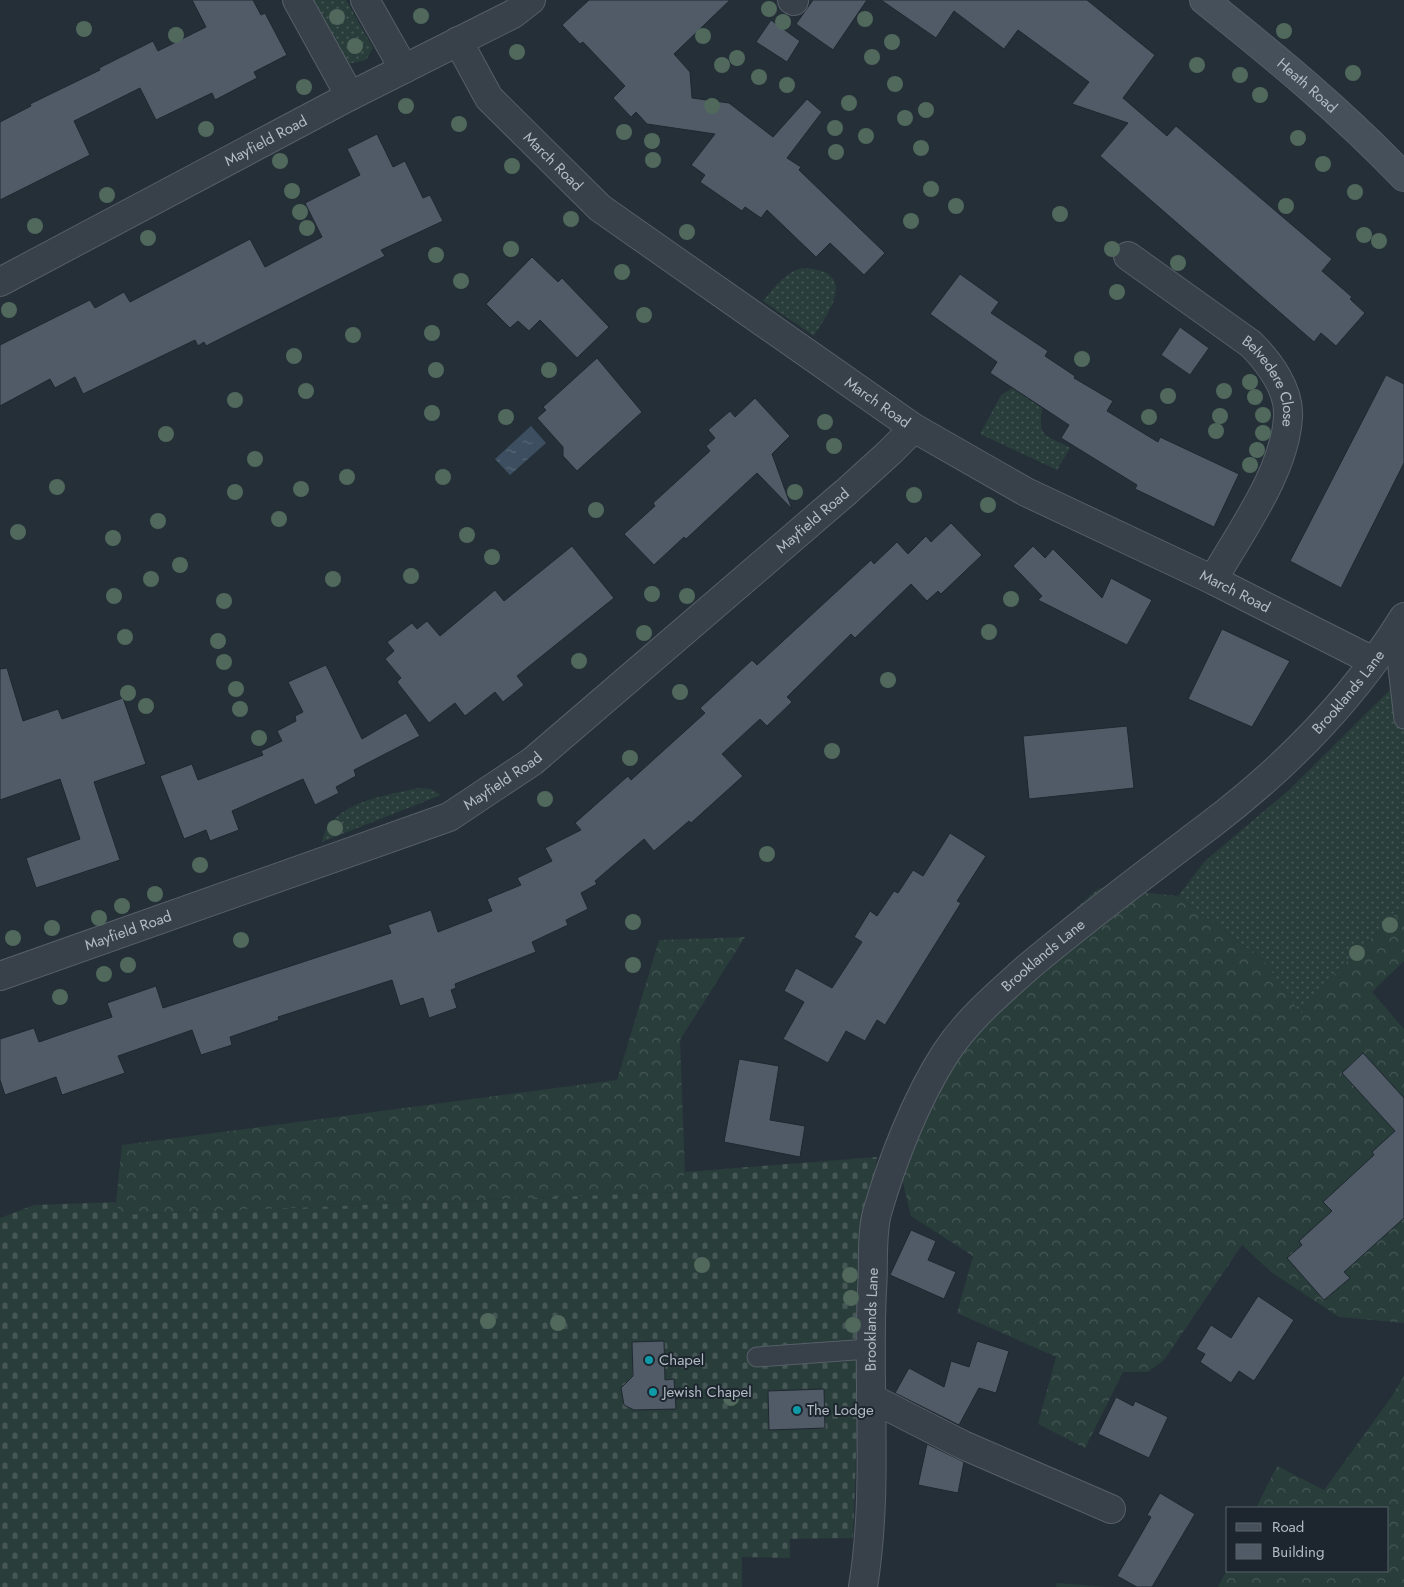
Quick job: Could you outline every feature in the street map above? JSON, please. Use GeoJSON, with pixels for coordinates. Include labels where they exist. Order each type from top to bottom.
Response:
{"type":"FeatureCollection","features":[{"type":"Feature","properties":{"kind":"main road","name":"Heath Road"},"geometry":{"type":"LineString","coordinates":[[1204,0],[1286,65],[1339,112],[1404,177]]}},
{"type":"Feature","properties":{"kind":"street"},"geometry":{"type":"LineString","coordinates":[[297,0],[350,96]]}},
{"type":"Feature","properties":{"kind":"street"},"geometry":{"type":"LineString","coordinates":[[365,0],[404,69]]}},
{"type":"Feature","properties":{"kind":"street","name":"Mayfield Road"},"geometry":{"type":"LineString","coordinates":[[0,282],[350,96],[513,14],[531,0]]}},
{"type":"Feature","properties":{"kind":"street","name":"March Road"},"geometry":{"type":"LineString","coordinates":[[458,42],[489,98],[600,208],[914,428],[1026,492],[1213,580],[1373,661]]}},
{"type":"Feature","properties":{"kind":"street","name":"Belvedere Close"},"geometry":{"type":"LineString","coordinates":[[1128,256],[1251,344],[1268,361],[1281,384],[1288,416],[1279,464],[1213,580]]}},
{"type":"Feature","properties":{"kind":"street","name":"Mayfield Road"},"geometry":{"type":"LineString","coordinates":[[0,976],[449,817],[533,761],[846,492],[889,454],[914,428]]}},
{"type":"Feature","properties":{"kind":"street","name":"Brooklands Lane"},"geometry":{"type":"LineString","coordinates":[[864,1587],[870,1532],[873,1459],[869,1349],[876,1216],[896,1158],[921,1098],[946,1053],[985,1004],[1072,930],[1213,823],[1297,752],[1373,661],[1399,625]]}},
{"type":"Feature","properties":{"kind":"street"},"geometry":{"type":"LineString","coordinates":[[871,1398],[963,1445],[1111,1508]]}},
{"type":"Feature","properties":{"kind":"lane"},"geometry":{"type":"LineString","coordinates":[[1399,625],[1404,719]]}},
{"type":"Feature","properties":{"kind":"lane"},"geometry":{"type":"LineString","coordinates":[[757,1357],[869,1349]]}},
{"type":"Feature","properties":{"kind":"green space"},"geometry":{"type":"Polygon","coordinates":[[[309,0],[346,0],[373,48],[366,60],[348,64],[309,0]]]}},
{"type":"Feature","properties":{"kind":"green space"},"geometry":{"type":"Polygon","coordinates":[[[802,268],[819,270],[830,276],[835,283],[836,292],[833,303],[814,336],[763,301],[785,277],[802,268]]]}},
{"type":"Feature","properties":{"kind":"green space"},"geometry":{"type":"Polygon","coordinates":[[[1013,388],[1042,408],[1041,425],[1045,434],[1070,448],[1057,470],[980,434],[1001,395],[1013,388]]]}},
{"type":"Feature","properties":{"kind":"green space"},"geometry":{"type":"Polygon","coordinates":[[[1404,670],[1404,906],[1336,972],[1301,1014],[1264,961],[1178,896],[1205,861],[1289,790],[1391,689],[1404,670]]]}},
{"type":"Feature","properties":{"kind":"green space"},"geometry":{"type":"Polygon","coordinates":[[[418,788],[431,789],[441,795],[322,842],[327,829],[347,809],[375,798],[418,788]]]}},
{"type":"Feature","properties":{"kind":"green space"},"geometry":{"type":"Polygon","coordinates":[[[1099,888],[1178,896],[1264,961],[1301,1014],[1336,972],[1404,906],[1404,961],[1372,992],[1404,1029],[1404,1323],[1339,1317],[1271,1272],[1242,1245],[1164,1360],[1148,1372],[1123,1372],[1085,1448],[1038,1424],[1056,1357],[957,1313],[973,1256],[911,1216],[892,1138],[974,998],[1099,888]]]}},
{"type":"Feature","properties":{"kind":"green space"},"geometry":{"type":"Polygon","coordinates":[[[745,937],[680,1040],[685,1172],[678,1192],[119,1215],[116,1202],[122,1145],[617,1080],[659,940],[745,937]]]}},
{"type":"Feature","properties":{"kind":"green space"},"geometry":{"type":"Polygon","coordinates":[[[877,1157],[864,1242],[853,1538],[790,1539],[790,1558],[742,1557],[742,1587],[0,1587],[0,1218],[34,1205],[116,1202],[119,1215],[678,1192],[685,1172],[877,1157]]]}},
{"type":"Feature","properties":{"kind":"green space"},"geometry":{"type":"Polygon","coordinates":[[[1404,1376],[1404,1587],[1218,1587],[1226,1572],[1389,1572],[1389,1507],[1256,1507],[1277,1466],[1324,1490],[1392,1396],[1404,1376]]]}},
{"type":"Feature","properties":{"kind":"green space"},"geometry":{"type":"Polygon","coordinates":[[[1057,1583],[1106,1587],[1056,1587],[1057,1583]]]}},
{"type":"Feature","properties":{"kind":"water"},"geometry":{"type":"Polygon","coordinates":[[[531,426],[546,443],[510,475],[495,459],[531,426]]]}},
{"type":"Feature","properties":{"kind":"building"},"geometry":{"type":"Polygon","coordinates":[[[192,0],[253,0],[261,15],[265,13],[287,55],[254,72],[257,78],[215,100],[212,93],[156,120],[140,88],[74,121],[90,155],[0,200],[0,122],[31,106],[30,104],[100,70],[99,68],[153,41],[158,51],[206,27],[192,0]]]}},
{"type":"Feature","properties":{"kind":"building"},"geometry":{"type":"Polygon","coordinates":[[[589,0],[730,0],[674,54],[690,72],[692,98],[729,103],[773,137],[807,99],[822,112],[787,158],[801,167],[799,170],[885,253],[864,275],[830,243],[816,257],[767,210],[761,218],[745,207],[742,211],[700,182],[705,175],[691,165],[715,134],[647,124],[636,112],[631,117],[613,98],[625,86],[583,42],[580,44],[562,25],[589,0]]]}},
{"type":"Feature","properties":{"kind":"building"},"geometry":{"type":"Polygon","coordinates":[[[813,0],[867,0],[833,50],[796,24],[813,0]]]}},
{"type":"Feature","properties":{"kind":"building"},"geometry":{"type":"Polygon","coordinates":[[[881,0],[1087,0],[1155,55],[1123,98],[1167,136],[1176,126],[1332,259],[1322,271],[1352,297],[1350,299],[1365,313],[1336,346],[1321,333],[1314,342],[1100,156],[1128,123],[1072,104],[1089,82],[1018,30],[1004,49],[954,11],[936,38],[881,0]]]}},
{"type":"Feature","properties":{"kind":"building"},"geometry":{"type":"Polygon","coordinates":[[[771,20],[800,41],[787,62],[756,42],[771,20]]]}},
{"type":"Feature","properties":{"kind":"building"},"geometry":{"type":"Polygon","coordinates":[[[377,134],[393,167],[405,161],[423,198],[430,195],[443,221],[381,250],[385,256],[206,346],[204,342],[198,346],[195,340],[83,394],[75,377],[55,388],[50,379],[0,406],[0,345],[90,300],[95,308],[124,292],[130,302],[250,239],[265,267],[322,237],[305,203],[360,175],[347,149],[377,134]]]}},
{"type":"Feature","properties":{"kind":"building"},"geometry":{"type":"Polygon","coordinates":[[[532,257],[558,282],[562,278],[609,327],[577,358],[540,320],[529,331],[518,321],[510,328],[486,304],[532,257]]]}},
{"type":"Feature","properties":{"kind":"building"},"geometry":{"type":"Polygon","coordinates":[[[960,274],[999,302],[991,313],[1048,351],[1045,356],[1075,376],[1074,378],[1113,401],[1107,411],[1158,442],[1160,437],[1239,474],[1214,527],[1135,489],[1137,485],[1061,438],[1069,425],[990,373],[997,362],[930,314],[960,274]]]}},
{"type":"Feature","properties":{"kind":"building"},"geometry":{"type":"Polygon","coordinates":[[[1180,327],[1209,348],[1190,375],[1161,355],[1180,327]]]}},
{"type":"Feature","properties":{"kind":"building"},"geometry":{"type":"Polygon","coordinates":[[[597,358],[642,412],[577,471],[563,456],[563,447],[537,418],[546,410],[543,407],[597,358]]]}},
{"type":"Feature","properties":{"kind":"building"},"geometry":{"type":"Polygon","coordinates":[[[1386,375],[1404,384],[1404,463],[1341,588],[1290,561],[1386,375]]]}},
{"type":"Feature","properties":{"kind":"building"},"geometry":{"type":"Polygon","coordinates":[[[755,398],[790,436],[772,454],[792,509],[757,473],[686,539],[684,537],[654,565],[624,534],[655,506],[653,503],[710,451],[706,446],[715,438],[708,430],[730,411],[735,417],[755,398]]]}},
{"type":"Feature","properties":{"kind":"building"},"geometry":{"type":"Polygon","coordinates":[[[951,523],[982,555],[941,594],[938,591],[927,601],[911,584],[855,638],[851,634],[787,697],[792,702],[767,726],[760,719],[722,754],[743,776],[691,823],[689,821],[654,851],[644,839],[595,881],[597,884],[581,893],[588,909],[566,920],[568,925],[532,942],[536,952],[455,984],[456,988],[451,990],[457,1008],[429,1018],[423,998],[400,1006],[392,980],[278,1017],[279,1020],[230,1037],[232,1045],[201,1055],[192,1030],[118,1056],[125,1073],[62,1095],[56,1077],[5,1095],[0,1080],[0,1039],[34,1028],[39,1042],[112,1017],[107,1003],[156,986],[163,1008],[391,933],[388,925],[431,910],[438,932],[492,911],[487,899],[521,885],[517,878],[552,861],[545,848],[581,830],[575,823],[628,776],[631,780],[705,713],[700,708],[752,660],[757,665],[871,560],[874,564],[897,542],[908,554],[926,536],[931,542],[951,523]]]}},
{"type":"Feature","properties":{"kind":"building"},"geometry":{"type":"Polygon","coordinates":[[[572,546],[614,598],[517,676],[524,685],[503,702],[495,692],[465,716],[455,703],[429,723],[397,682],[401,678],[385,659],[394,651],[387,642],[412,623],[417,629],[427,621],[440,636],[495,590],[504,601],[572,546]]]}},
{"type":"Feature","properties":{"kind":"building"},"geometry":{"type":"Polygon","coordinates":[[[1033,546],[1045,558],[1053,549],[1102,598],[1111,578],[1152,600],[1127,645],[1038,600],[1042,596],[1013,566],[1033,546]]]}},
{"type":"Feature","properties":{"kind":"building"},"geometry":{"type":"Polygon","coordinates":[[[1222,629],[1290,661],[1252,727],[1188,699],[1222,629]]]}},
{"type":"Feature","properties":{"kind":"building"},"geometry":{"type":"Polygon","coordinates":[[[326,665],[362,739],[406,713],[420,736],[354,770],[356,776],[336,787],[339,793],[315,805],[303,779],[232,811],[239,830],[210,841],[206,830],[184,839],[160,776],[192,764],[198,780],[263,755],[261,751],[282,741],[277,731],[296,721],[295,716],[303,712],[288,682],[326,665]]]}},
{"type":"Feature","properties":{"kind":"building"},"geometry":{"type":"Polygon","coordinates":[[[7,668],[23,721],[58,709],[62,719],[123,698],[146,764],[94,782],[120,860],[36,888],[26,858],[80,839],[60,779],[0,800],[0,669],[7,668]]]}},
{"type":"Feature","properties":{"kind":"building"},"geometry":{"type":"Polygon","coordinates":[[[1127,726],[1134,788],[1029,799],[1023,736],[1127,726]]]}},
{"type":"Feature","properties":{"kind":"building"},"geometry":{"type":"Polygon","coordinates":[[[950,833],[986,856],[957,901],[961,903],[885,1025],[877,1020],[865,1041],[846,1031],[828,1063],[783,1039],[804,1002],[784,991],[796,968],[832,988],[862,942],[854,937],[870,911],[877,916],[894,891],[898,893],[913,870],[923,876],[950,833]]]}},
{"type":"Feature","properties":{"kind":"building"},"geometry":{"type":"Polygon","coordinates":[[[1363,1053],[1404,1098],[1404,1218],[1344,1272],[1350,1278],[1324,1300],[1287,1258],[1302,1245],[1299,1241],[1332,1211],[1323,1202],[1374,1155],[1372,1152],[1395,1131],[1342,1073],[1363,1053]]]}},
{"type":"Feature","properties":{"kind":"building"},"geometry":{"type":"Polygon","coordinates":[[[739,1059],[779,1066],[770,1120],[805,1126],[800,1157],[724,1142],[739,1059]]]}},
{"type":"Feature","properties":{"kind":"building"},"geometry":{"type":"Polygon","coordinates":[[[911,1230],[936,1241],[928,1260],[956,1272],[944,1299],[890,1275],[911,1230]]]}},
{"type":"Feature","properties":{"kind":"building"},"geometry":{"type":"Polygon","coordinates":[[[1258,1296],[1294,1320],[1254,1381],[1239,1371],[1231,1383],[1200,1362],[1205,1354],[1196,1349],[1211,1325],[1231,1338],[1258,1296]]]}},
{"type":"Feature","properties":{"kind":"building"},"geometry":{"type":"Polygon","coordinates":[[[664,1341],[665,1380],[674,1379],[676,1409],[634,1410],[624,1405],[621,1388],[633,1376],[632,1342],[664,1341]]]}},
{"type":"Feature","properties":{"kind":"building"},"geometry":{"type":"Polygon","coordinates":[[[977,1341],[1009,1351],[996,1393],[979,1388],[959,1425],[895,1393],[909,1368],[944,1387],[951,1361],[969,1367],[977,1341]]]}},
{"type":"Feature","properties":{"kind":"building","name":"The Lodge"},"geometry":{"type":"Polygon","coordinates":[[[824,1389],[825,1428],[769,1430],[768,1391],[824,1389]]]}},
{"type":"Feature","properties":{"kind":"building"},"geometry":{"type":"Polygon","coordinates":[[[1116,1397],[1133,1406],[1135,1401],[1168,1417],[1149,1458],[1098,1434],[1116,1397]]]}},
{"type":"Feature","properties":{"kind":"building"},"geometry":{"type":"Polygon","coordinates":[[[927,1444],[964,1462],[958,1493],[918,1485],[927,1444]]]}},
{"type":"Feature","properties":{"kind":"building"},"geometry":{"type":"Polygon","coordinates":[[[1160,1493],[1195,1514],[1152,1587],[1137,1587],[1117,1576],[1151,1517],[1147,1515],[1160,1493]]]}},
{"type":"Feature","properties":{"kind":"place","name":"Chapel"},"geometry":{"type":"Point","coordinates":[649,1360]}},
{"type":"Feature","properties":{"kind":"place","name":"Jewish Chapel"},"geometry":{"type":"Point","coordinates":[653,1392]}},
{"type":"Feature","properties":{"kind":"place","name":"The Lodge"},"geometry":{"type":"Point","coordinates":[797,1410]}}]}
